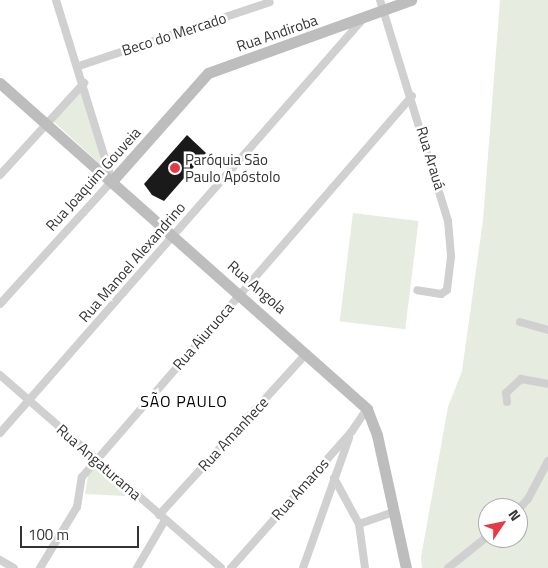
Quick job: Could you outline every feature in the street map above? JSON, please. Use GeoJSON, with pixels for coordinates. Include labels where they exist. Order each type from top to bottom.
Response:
{"type":"FeatureCollection","features":[{"type":"Feature","properties":{"kind":"street"},"geometry":{"type":"LineString","coordinates":[[56,0],[79,66],[112,180]]}},
{"type":"Feature","properties":{"kind":"street"},"geometry":{"type":"LineString","coordinates":[[382,5],[395,0]]}},
{"type":"Feature","properties":{"kind":"street"},"geometry":{"type":"LineString","coordinates":[[382,5],[411,0]]}},
{"type":"Feature","properties":{"kind":"street","name":"Beco do Mercado"},"geometry":{"type":"LineString","coordinates":[[79,66],[270,2]]}},
{"type":"Feature","properties":{"kind":"street","name":"Rua Andiroba"},"geometry":{"type":"LineString","coordinates":[[208,73],[364,18],[382,5]]}},
{"type":"Feature","properties":{"kind":"street","name":"Rua Arauá"},"geometry":{"type":"LineString","coordinates":[[382,5],[443,198],[451,257],[445,293],[417,290]]}},
{"type":"Feature","properties":{"kind":"street","name":"Rua Manoel Alexandrino"},"geometry":{"type":"LineString","coordinates":[[0,433],[175,236],[364,18]]}},
{"type":"Feature","properties":{"kind":"street","name":"Rua Joaquim Gouveia"},"geometry":{"type":"LineString","coordinates":[[0,304],[208,73]]}},
{"type":"Feature","properties":{"kind":"street","name":"Rua Angola"},"geometry":{"type":"LineString","coordinates":[[0,83],[308,353],[368,409],[377,435],[406,568]]}},
{"type":"Feature","properties":{"kind":"street"},"geometry":{"type":"LineString","coordinates":[[0,175],[84,83]]}},
{"type":"Feature","properties":{"kind":"street","name":"Rua Aiuruoca"},"geometry":{"type":"LineString","coordinates":[[40,568],[77,507],[82,477],[412,96]]}},
{"type":"Feature","properties":{"kind":"street"},"geometry":{"type":"LineString","coordinates":[[520,322],[548,330]]}},
{"type":"Feature","properties":{"kind":"street","name":"Rua Amanhece"},"geometry":{"type":"LineString","coordinates":[[137,568],[162,517],[308,353]]}},
{"type":"Feature","properties":{"kind":"street","name":"Rua Angaturama"},"geometry":{"type":"LineString","coordinates":[[0,375],[221,568]]}},
{"type":"Feature","properties":{"kind":"street"},"geometry":{"type":"LineString","coordinates":[[507,402],[506,393],[521,379],[548,384]]}},
{"type":"Feature","properties":{"kind":"street","name":"Rua Amaros"},"geometry":{"type":"LineString","coordinates":[[231,568],[352,432],[368,409]]}},
{"type":"Feature","properties":{"kind":"street"},"geometry":{"type":"LineString","coordinates":[[303,568],[352,432]]}},
{"type":"Feature","properties":{"kind":"street"},"geometry":{"type":"LineString","coordinates":[[528,499],[548,461]]}},
{"type":"Feature","properties":{"kind":"street"},"geometry":{"type":"LineString","coordinates":[[334,478],[359,524],[365,568]]}},
{"type":"Feature","properties":{"kind":"street"},"geometry":{"type":"LineString","coordinates":[[359,524],[393,512]]}},
{"type":"Feature","properties":{"kind":"street"},"geometry":{"type":"LineString","coordinates":[[448,568],[478,544]]}},
{"type":"Feature","properties":{"kind":"street"},"geometry":{"type":"LineString","coordinates":[[0,560],[14,568]]}},
{"type":"Feature","properties":{"kind":"shaded area"},"geometry":{"type":"Polygon","coordinates":[[[500,0],[548,0],[548,568],[422,568],[421,557],[448,407],[462,371],[483,220],[500,0]]]}},
{"type":"Feature","properties":{"kind":"shaded area"},"geometry":{"type":"Polygon","coordinates":[[[81,90],[104,162],[101,165],[53,121],[81,90]]]}},
{"type":"Feature","properties":{"kind":"shaded area"},"geometry":{"type":"Polygon","coordinates":[[[353,213],[419,221],[405,329],[340,321],[353,213]]]}},
{"type":"Feature","properties":{"kind":"shaded area"},"geometry":{"type":"Polygon","coordinates":[[[98,466],[127,492],[125,496],[85,494],[88,475],[98,466]]]}},
{"type":"Feature","properties":{"kind":"building","name":"Paróquia São Paulo Apóstolo"},"geometry":{"type":"Polygon","coordinates":[[[187,135],[206,153],[164,201],[152,195],[144,184],[187,135]]]}},
{"type":"Feature","properties":{"kind":"place","name":"Paróquia São Paulo Apóstolo"},"geometry":{"type":"Point","coordinates":[175,168]}},
{"type":"Feature","properties":{"kind":"district","name":"SÃO PAULO"},"geometry":{"type":"Point","coordinates":[184,401]}}]}
